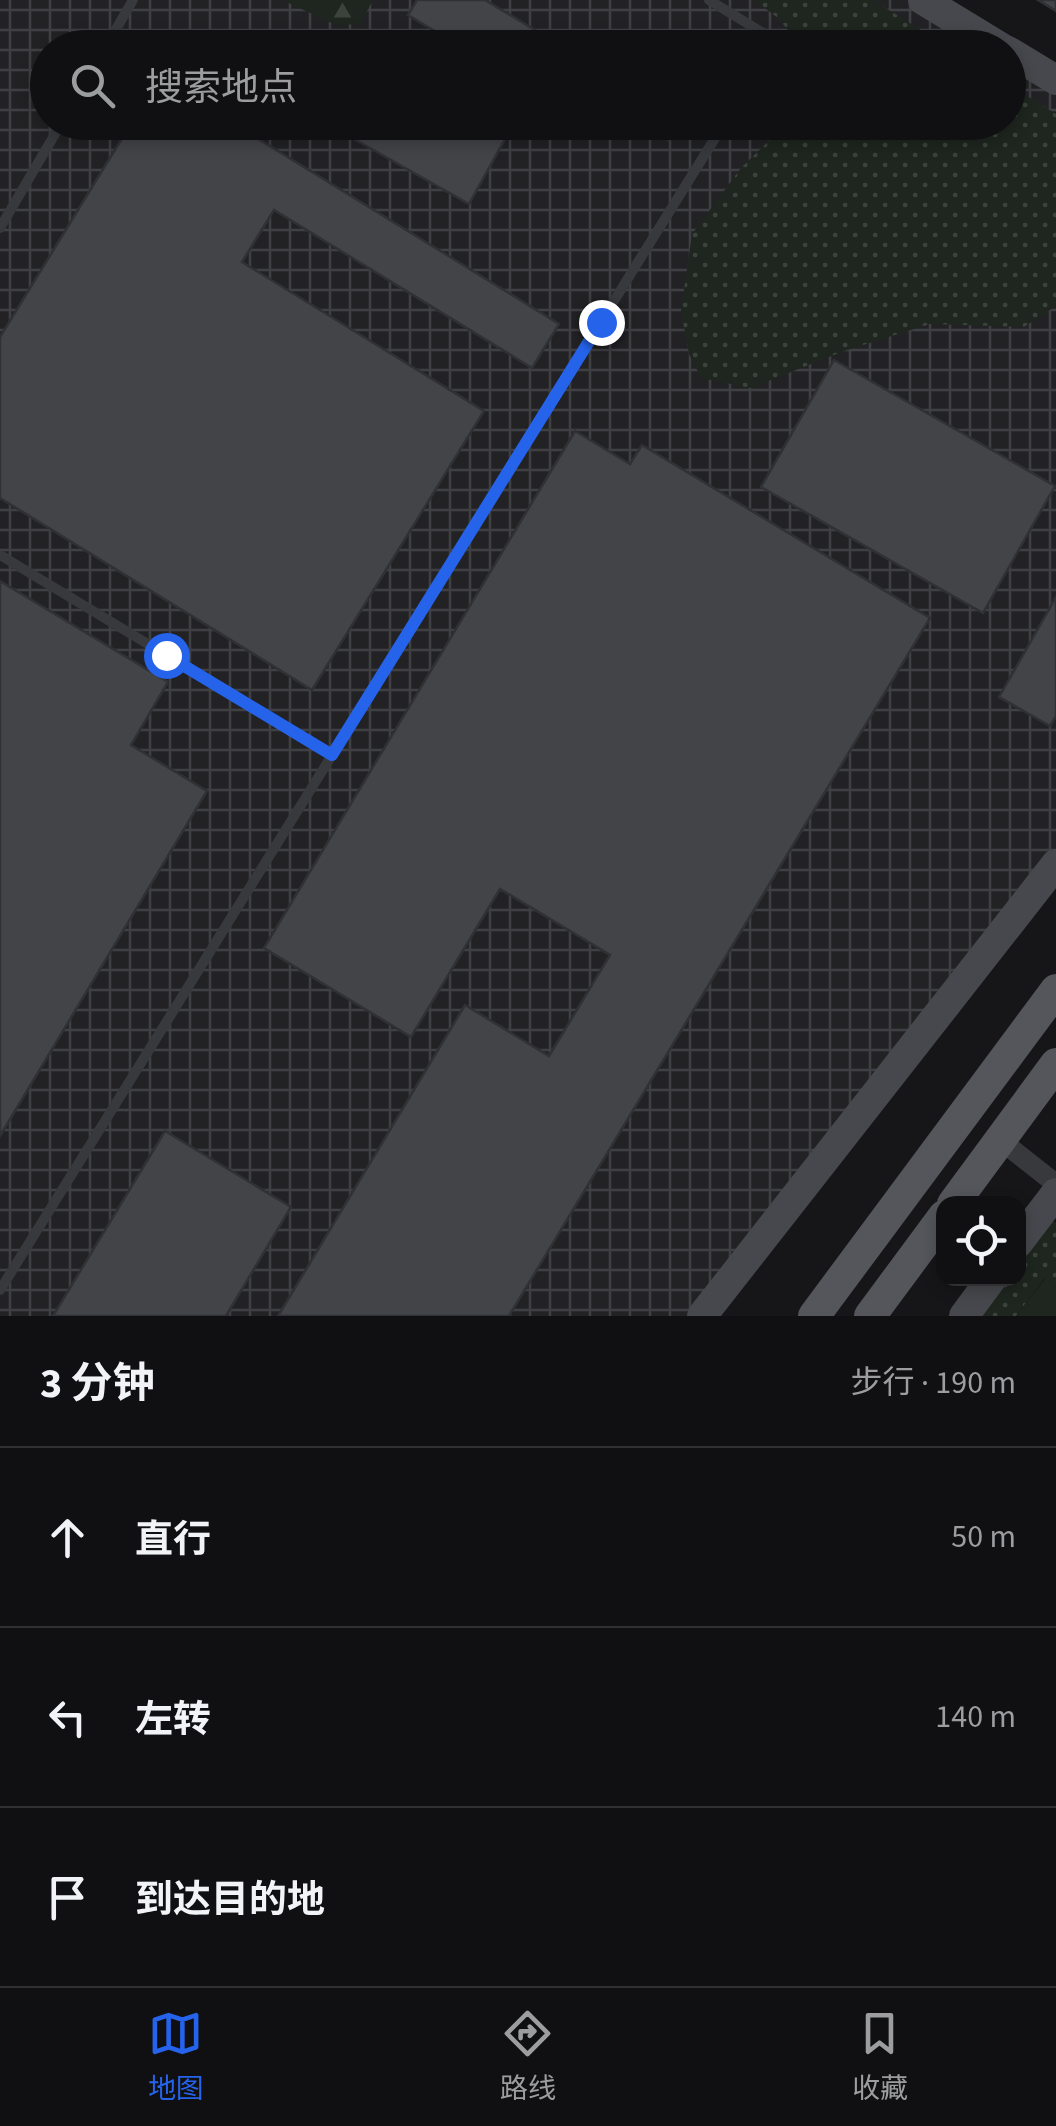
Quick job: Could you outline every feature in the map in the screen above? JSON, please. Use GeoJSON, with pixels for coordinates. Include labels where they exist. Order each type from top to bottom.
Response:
{"type":"FeatureCollection","features":[{"type":"Feature","properties":{"kind":"main road"},"geometry":{"type":"LineString","coordinates":[[814,1316],[1056,990]]}},
{"type":"Feature","properties":{"kind":"main road"},"geometry":{"type":"LineString","coordinates":[[959,1196],[1056,1064]]}},
{"type":"Feature","properties":{"kind":"main road"},"geometry":{"type":"LineString","coordinates":[[870,1316],[936,1227]]}},
{"type":"Feature","properties":{"kind":"street"},"geometry":{"type":"LineString","coordinates":[[924,0],[974,30]]}},
{"type":"Feature","properties":{"kind":"street"},"geometry":{"type":"LineString","coordinates":[[1026,62],[1056,80]]}},
{"type":"Feature","properties":{"kind":"street"},"geometry":{"type":"LineString","coordinates":[[702,1316],[1056,864]]}},
{"type":"Feature","properties":{"kind":"street"},"geometry":{"type":"LineString","coordinates":[[1000,1140],[1056,1184]]}},
{"type":"Feature","properties":{"kind":"street"},"geometry":{"type":"LineString","coordinates":[[1026,1235],[1051,1209]]}},
{"type":"Feature","properties":{"kind":"street"},"geometry":{"type":"LineString","coordinates":[[964,1316],[986,1286]]}},
{"type":"Feature","properties":{"kind":"lane"},"geometry":{"type":"LineString","coordinates":[[116,30],[133,0]]}},
{"type":"Feature","properties":{"kind":"lane"},"geometry":{"type":"LineString","coordinates":[[708,0],[758,30]]}},
{"type":"Feature","properties":{"kind":"lane"},"geometry":{"type":"LineString","coordinates":[[0,228],[51,140]]}},
{"type":"Feature","properties":{"kind":"lane"},"geometry":{"type":"LineString","coordinates":[[0,1290],[714,140]]}},
{"type":"Feature","properties":{"kind":"lane"},"geometry":{"type":"LineString","coordinates":[[0,555],[332,755]]}},
{"type":"Feature","properties":{"kind":"shaded area"},"geometry":{"type":"Polygon","coordinates":[[[0,0],[923,0],[973,30],[30,30],[30,140],[1026,140],[1026,61],[1056,80],[1056,864],[702,1316],[0,1316],[0,0]]]}},
{"type":"Feature","properties":{"kind":"green space"},"geometry":{"type":"Polygon","coordinates":[[[282,0],[373,0],[360,24],[336,25],[282,0]]]}},
{"type":"Feature","properties":{"kind":"green space"},"geometry":{"type":"Polygon","coordinates":[[[754,0],[873,0],[921,30],[788,30],[754,0]]]}},
{"type":"Feature","properties":{"kind":"green space"},"geometry":{"type":"Polygon","coordinates":[[[1026,95],[1056,114],[1056,306],[1024,327],[930,324],[844,351],[751,388],[701,378],[689,354],[681,311],[692,234],[741,168],[770,140],[1026,140],[1026,95]]]}},
{"type":"Feature","properties":{"kind":"green space"},"geometry":{"type":"Polygon","coordinates":[[[1042,1212],[1056,1223],[1056,1288],[1044,1279],[1016,1316],[964,1316],[987,1286],[1026,1286],[1026,1234],[1042,1212]]]}},
{"type":"Feature","properties":{"kind":"green space"},"geometry":{"type":"Polygon","coordinates":[[[1045,1279],[1056,1288],[1056,1316],[1016,1316],[1045,1279]]]}},
{"type":"Feature","properties":{"kind":"building"},"geometry":{"type":"Polygon","coordinates":[[[417,0],[485,0],[535,30],[433,30],[408,15],[417,0]]]}},
{"type":"Feature","properties":{"kind":"building"},"geometry":{"type":"Polygon","coordinates":[[[1038,0],[1056,0],[1056,11],[1038,0]]]}},
{"type":"Feature","properties":{"kind":"building"},"geometry":{"type":"Polygon","coordinates":[[[121,140],[260,140],[559,324],[532,368],[274,210],[242,262],[484,411],[312,690],[0,498],[0,337],[121,140]]]}},
{"type":"Feature","properties":{"kind":"building"},"geometry":{"type":"Polygon","coordinates":[[[356,140],[504,140],[469,204],[356,140]]]}},
{"type":"Feature","properties":{"kind":"building"},"geometry":{"type":"Polygon","coordinates":[[[834,360],[1055,486],[983,613],[761,487],[834,360]]]}},
{"type":"Feature","properties":{"kind":"building"},"geometry":{"type":"Polygon","coordinates":[[[575,431],[630,464],[642,445],[930,618],[509,1316],[278,1316],[465,1005],[549,1056],[610,955],[500,889],[411,1037],[264,948],[575,431]]]}},
{"type":"Feature","properties":{"kind":"building"},"geometry":{"type":"Polygon","coordinates":[[[0,581],[168,682],[131,745],[207,791],[0,1136],[0,581]]]}},
{"type":"Feature","properties":{"kind":"building"},"geometry":{"type":"Polygon","coordinates":[[[1056,597],[1056,716],[1050,726],[999,697],[1056,597]]]}},
{"type":"Feature","properties":{"kind":"building"},"geometry":{"type":"Polygon","coordinates":[[[165,1131],[291,1207],[226,1316],[53,1316],[165,1131]]]}},
{"type":"Feature","properties":{"kind":"route"},"geometry":{"type":"LineString","coordinates":[[166,655],[332,755],[601,322]]}}]}
